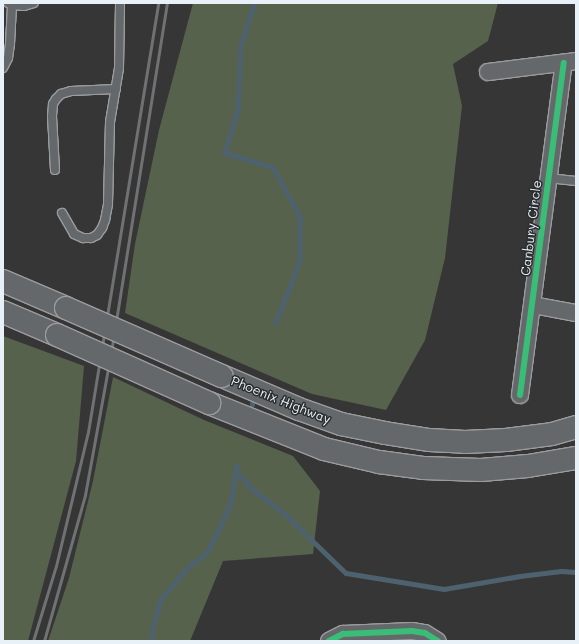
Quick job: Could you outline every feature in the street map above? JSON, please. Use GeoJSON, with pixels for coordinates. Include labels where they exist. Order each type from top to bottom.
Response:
{"type":"FeatureCollection","features":[{"type":"Feature","properties":{"kind":"main road","name":"Phoenix Highway"},"geometry":{"type":"LineString","coordinates":[[3,281],[299,409],[341,424],[385,434],[429,440],[465,442],[506,440],[552,434],[576,427]]}},
{"type":"Feature","properties":{"kind":"main road"},"geometry":{"type":"LineString","coordinates":[[3,312],[209,403],[324,449],[379,462],[423,468],[481,470],[528,466],[576,458]]}},
{"type":"Feature","properties":{"kind":"street","name":"Canbury Circle"},"geometry":{"type":"LineString","coordinates":[[488,72],[570,62],[548,178],[533,305],[520,395]]}},
{"type":"Feature","properties":{"kind":"street"},"geometry":{"type":"LineString","coordinates":[[533,305],[576,313]]}},
{"type":"Feature","properties":{"kind":"street"},"geometry":{"type":"LineString","coordinates":[[328,641],[343,634],[412,631],[425,633],[438,641]]}},
{"type":"Feature","properties":{"kind":"lane"},"geometry":{"type":"LineString","coordinates":[[3,68],[8,58],[10,44],[10,4],[24,6],[34,3]]}},
{"type":"Feature","properties":{"kind":"lane"},"geometry":{"type":"LineString","coordinates":[[62,213],[74,234],[83,238],[91,238],[97,235],[102,228],[108,204],[110,122],[120,68],[120,3]]}},
{"type":"Feature","properties":{"kind":"lane"},"geometry":{"type":"LineString","coordinates":[[55,170],[52,116],[53,104],[56,99],[61,94],[72,91],[116,89]]}},
{"type":"Feature","properties":{"kind":"lane"},"geometry":{"type":"LineString","coordinates":[[548,178],[576,181]]}},
{"type":"Feature","properties":{"kind":"green space"},"geometry":{"type":"Polygon","coordinates":[[[193,3],[498,3],[488,41],[453,64],[462,106],[445,258],[425,340],[386,410],[312,394],[125,313],[135,244],[159,130],[193,3]]]}},
{"type":"Feature","properties":{"kind":"green space"},"geometry":{"type":"Polygon","coordinates":[[[3,336],[84,366],[76,461],[28,641],[3,641],[3,336]]]}},
{"type":"Feature","properties":{"kind":"green space"},"geometry":{"type":"Polygon","coordinates":[[[113,377],[204,420],[293,456],[320,491],[313,554],[223,561],[190,641],[48,641],[69,578],[93,481],[113,377]]]}},
{"type":"Feature","properties":{"kind":"waterway"},"geometry":{"type":"LineString","coordinates":[[255,3],[241,45],[238,111],[225,153],[273,167],[300,216],[300,261],[276,323]]}},
{"type":"Feature","properties":{"kind":"waterway"},"geometry":{"type":"LineString","coordinates":[[151,641],[152,630],[161,599],[189,566],[207,553],[230,505],[237,466]]}},
{"type":"Feature","properties":{"kind":"waterway"},"geometry":{"type":"LineString","coordinates":[[236,471],[252,489],[286,515],[346,573],[444,589],[520,576],[561,571],[576,572]]}},
{"type":"Feature","properties":{"kind":"railway"},"geometry":{"type":"LineString","coordinates":[[33,641],[56,566],[88,432],[158,3]]}},
{"type":"Feature","properties":{"kind":"railway"},"geometry":{"type":"LineString","coordinates":[[44,641],[85,495],[112,346],[167,3]]}},
{"type":"Feature","properties":{"kind":"cycle path"},"geometry":{"type":"LineString","coordinates":[[520,395],[564,63]]}},
{"type":"Feature","properties":{"kind":"cycle path"},"geometry":{"type":"LineString","coordinates":[[329,641],[343,634],[412,631],[425,633],[438,641]]}}]}
